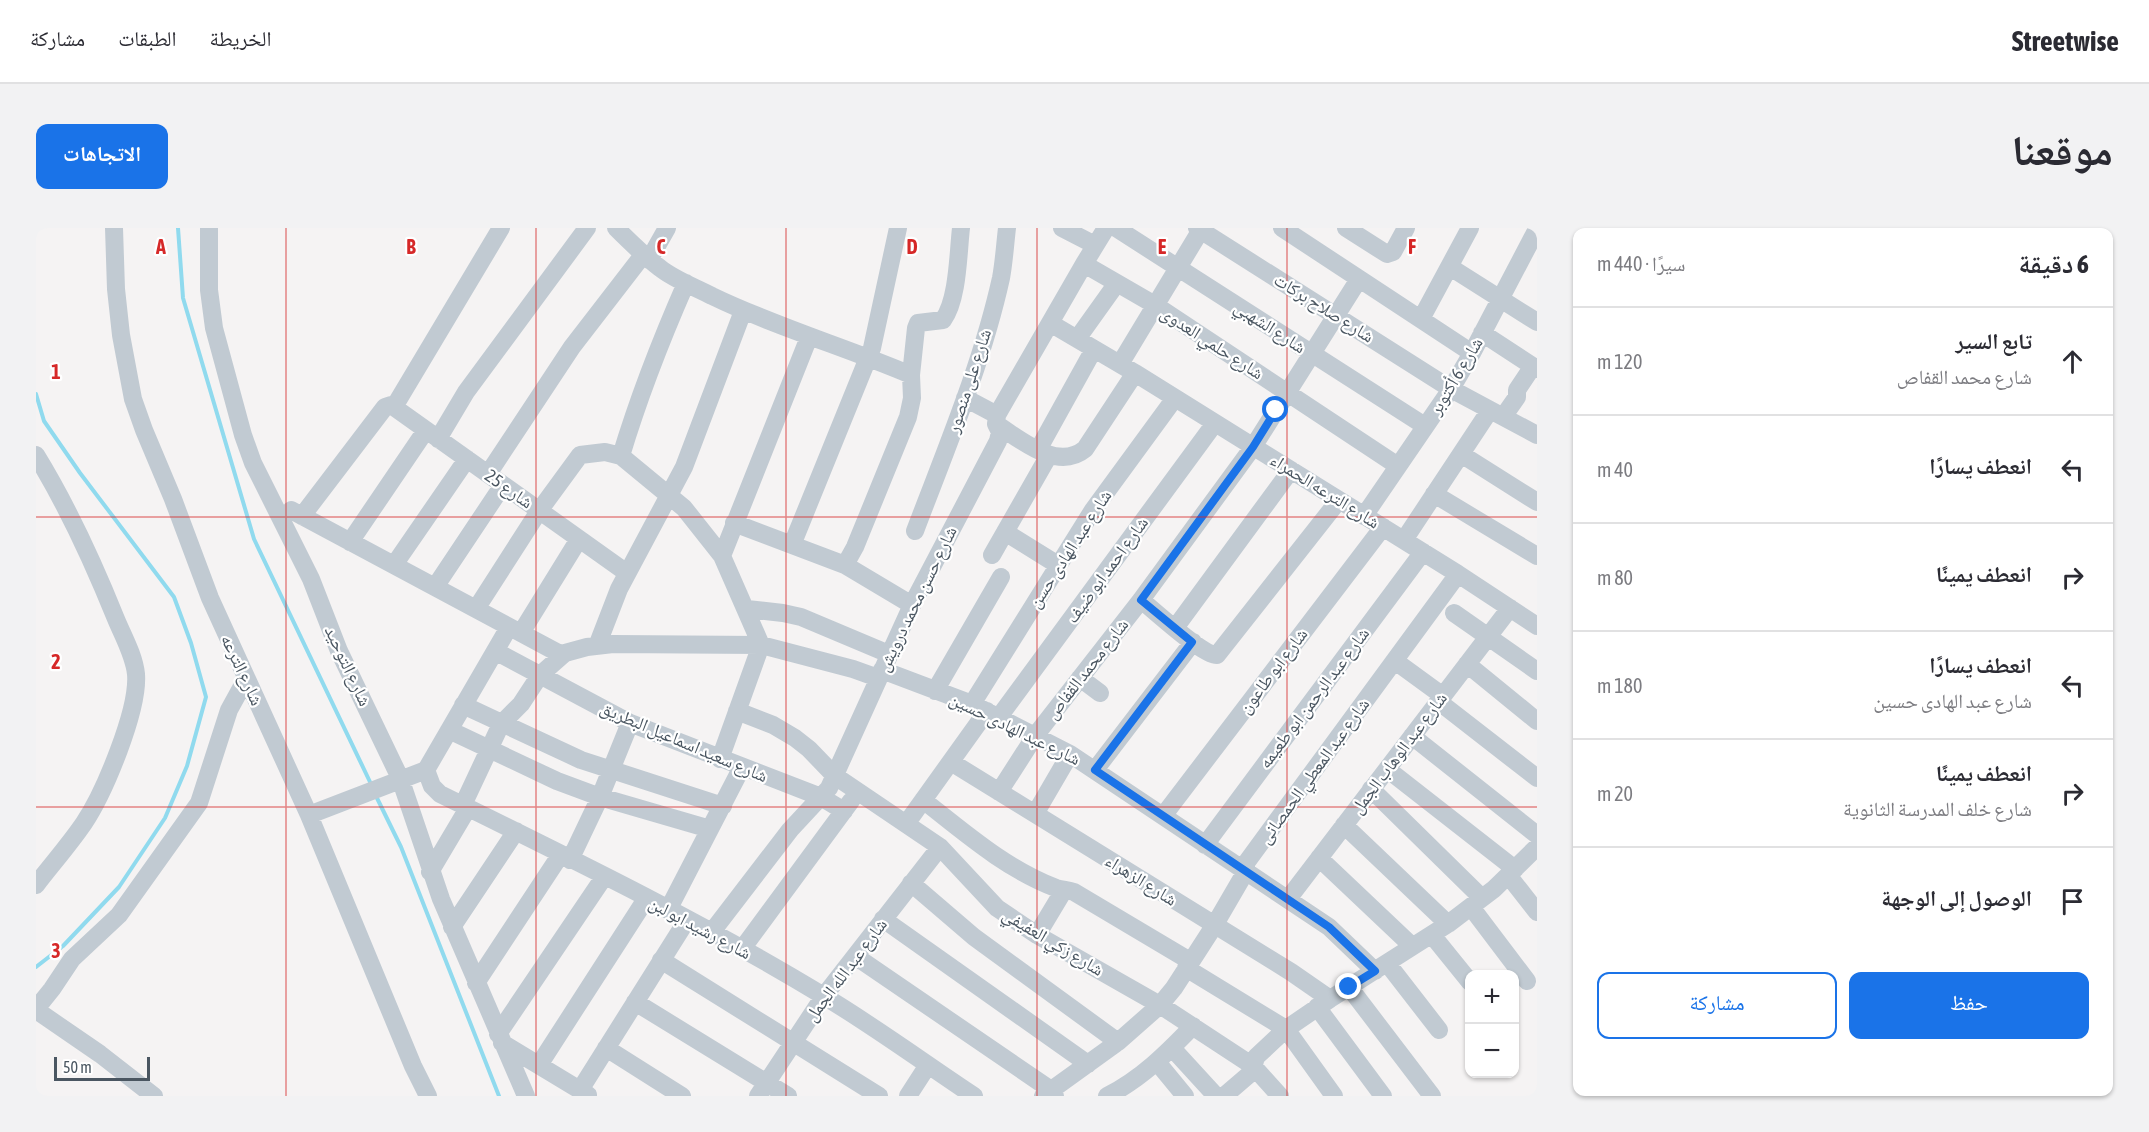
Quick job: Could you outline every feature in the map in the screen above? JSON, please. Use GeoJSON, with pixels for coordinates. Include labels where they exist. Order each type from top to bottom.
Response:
{"type":"FeatureCollection","features":[{"type":"Feature","properties":{"kind":"street","name":"شارع الترعه"},"geometry":{"type":"LineString","coordinates":[[114,228],[116,289],[121,335],[134,399],[210,598],[309,815],[413,1066],[428,1096]]}},
{"type":"Feature","properties":{"kind":"street","name":"شارع التوحيد"},"geometry":{"type":"LineString","coordinates":[[209,228],[209,290],[214,328],[243,435],[253,463],[311,579],[339,651],[400,778],[430,872],[526,1096]]}},
{"type":"Feature","properties":{"kind":"street"},"geometry":{"type":"LineString","coordinates":[[302,516],[384,407],[392,406],[501,228]]}},
{"type":"Feature","properties":{"kind":"street"},"geometry":{"type":"LineString","coordinates":[[350,542],[466,392],[587,228]]}},
{"type":"Feature","properties":{"kind":"street"},"geometry":{"type":"LineString","coordinates":[[616,228],[661,270],[742,311],[911,375]]}},
{"type":"Feature","properties":{"kind":"street"},"geometry":{"type":"LineString","coordinates":[[488,474],[572,347],[667,228]]}},
{"type":"Feature","properties":{"kind":"street"},"geometry":{"type":"LineString","coordinates":[[792,545],[872,348],[898,228]]}},
{"type":"Feature","properties":{"kind":"street"},"geometry":{"type":"LineString","coordinates":[[845,565],[855,547],[908,417],[912,398],[911,375],[918,323],[943,320],[948,314],[955,286],[962,228]]}},
{"type":"Feature","properties":{"kind":"street","name":"شارع على منصور"},"geometry":{"type":"LineString","coordinates":[[915,531],[965,398],[998,290],[1007,228]]}},
{"type":"Feature","properties":{"kind":"street"},"geometry":{"type":"LineString","coordinates":[[1062,228],[1095,245]]}},
{"type":"Feature","properties":{"kind":"street"},"geometry":{"type":"LineString","coordinates":[[997,420],[1106,228]]}},
{"type":"Feature","properties":{"kind":"street","name":"شارع الشهبي"},"geometry":{"type":"LineString","coordinates":[[1116,228],[1425,426]]}},
{"type":"Feature","properties":{"kind":"street"},"geometry":{"type":"LineString","coordinates":[[1282,228],[1472,353]]}},
{"type":"Feature","properties":{"kind":"street"},"geometry":{"type":"LineString","coordinates":[[1346,228],[1389,254],[1393,252],[1406,228]]}},
{"type":"Feature","properties":{"kind":"street"},"geometry":{"type":"LineString","coordinates":[[1421,319],[1470,228]]}},
{"type":"Feature","properties":{"kind":"street"},"geometry":{"type":"LineString","coordinates":[[965,398],[1043,452],[1074,456],[1085,448],[1127,369],[1155,305],[1200,229]]}},
{"type":"Feature","properties":{"kind":"street","name":"شارع صلاح بركات"},"geometry":{"type":"LineString","coordinates":[[1200,229],[1451,389],[1537,434]]}},
{"type":"Feature","properties":{"kind":"street","name":"شارع 6 أكتوبر"},"geometry":{"type":"LineString","coordinates":[[1364,516],[1451,389],[1501,298],[1532,250],[1537,229]]}},
{"type":"Feature","properties":{"kind":"street","name":"شارع حلمي العدوى"},"geometry":{"type":"LineString","coordinates":[[1084,264],[1155,305],[1398,466]]}},
{"type":"Feature","properties":{"kind":"street"},"geometry":{"type":"LineString","coordinates":[[1450,267],[1537,322]]}},
{"type":"Feature","properties":{"kind":"street","name":"شارع محمد القفاص"},"geometry":{"type":"LineString","coordinates":[[999,792],[1035,736],[1141,600],[1253,447],[1359,279]]}},
{"type":"Feature","properties":{"kind":"street"},"geometry":{"type":"LineString","coordinates":[[621,456],[645,381],[686,283]]}},
{"type":"Feature","properties":{"kind":"street"},"geometry":{"type":"LineString","coordinates":[[1077,339],[1117,283]]}},
{"type":"Feature","properties":{"kind":"street"},"geometry":{"type":"LineString","coordinates":[[597,646],[627,573],[670,494],[697,435],[742,311]]}},
{"type":"Feature","properties":{"kind":"street","name":"شارع الترعه الحمراء"},"geometry":{"type":"LineString","coordinates":[[1050,323],[1175,398],[1510,608],[1534,619]]}},
{"type":"Feature","properties":{"kind":"street"},"geometry":{"type":"LineString","coordinates":[[1404,540],[1461,454],[1496,413],[1517,397],[1517,390],[1535,367],[1482,333]]}},
{"type":"Feature","properties":{"kind":"street"},"geometry":{"type":"LineString","coordinates":[[722,556],[808,337]]}},
{"type":"Feature","properties":{"kind":"street"},"geometry":{"type":"LineString","coordinates":[[992,555],[1094,350]]}},
{"type":"Feature","properties":{"kind":"street","name":"شارع عبد الهادى حسن"},"geometry":{"type":"LineString","coordinates":[[986,711],[1058,565],[1098,503],[1175,398]]}},
{"type":"Feature","properties":{"kind":"street","name":"شارع 25"},"geometry":{"type":"LineString","coordinates":[[392,406],[627,573]]}},
{"type":"Feature","properties":{"kind":"street","name":"شارع حسن محمد درويش"},"geometry":{"type":"LineString","coordinates":[[711,933],[790,830],[829,788],[912,605],[998,441],[1000,432],[997,420]]}},
{"type":"Feature","properties":{"kind":"street","name":"شارع احمد ابو ضيف"},"geometry":{"type":"LineString","coordinates":[[986,711],[1215,423]]}},
{"type":"Feature","properties":{"kind":"street"},"geometry":{"type":"LineString","coordinates":[[476,609],[539,511],[580,455],[605,452],[621,456],[670,494],[722,556],[761,645],[720,759]]}},
{"type":"Feature","properties":{"kind":"street"},"geometry":{"type":"LineString","coordinates":[[1461,454],[1537,502]]}},
{"type":"Feature","properties":{"kind":"street"},"geometry":{"type":"LineString","coordinates":[[36,455],[58,491],[100,579],[136,674],[131,712],[106,778],[84,822],[36,885]]}},
{"type":"Feature","properties":{"kind":"street"},"geometry":{"type":"LineString","coordinates":[[394,565],[467,459]]}},
{"type":"Feature","properties":{"kind":"street"},"geometry":{"type":"LineString","coordinates":[[1175,628],[1291,470]]}},
{"type":"Feature","properties":{"kind":"street"},"geometry":{"type":"LineString","coordinates":[[435,587],[503,485]]}},
{"type":"Feature","properties":{"kind":"street"},"geometry":{"type":"LineString","coordinates":[[1434,494],[1537,556]]}},
{"type":"Feature","properties":{"kind":"street"},"geometry":{"type":"LineString","coordinates":[[272,500],[562,656]]}},
{"type":"Feature","properties":{"kind":"street"},"geometry":{"type":"LineString","coordinates":[[1141,600],[1192,642],[1210,654],[1217,655],[1339,500]]}},
{"type":"Feature","properties":{"kind":"street"},"geometry":{"type":"LineString","coordinates":[[734,523],[845,565],[912,605]]}},
{"type":"Feature","properties":{"kind":"street","name":"شارع ابو طاعون"},"geometry":{"type":"LineString","coordinates":[[1163,816],[1383,527]]}},
{"type":"Feature","properties":{"kind":"street"},"geometry":{"type":"LineString","coordinates":[[1005,532],[1058,565]]}},
{"type":"Feature","properties":{"kind":"street"},"geometry":{"type":"LineString","coordinates":[[309,815],[400,778],[426,770],[495,651],[515,630],[579,538]]}},
{"type":"Feature","properties":{"kind":"street","name":"شارع عبد الرحمن ابو طعيمه"},"geometry":{"type":"LineString","coordinates":[[1205,845],[1423,552]]}},
{"type":"Feature","properties":{"kind":"street","name":"شارع عبد المعطي الحمصانى"},"geometry":{"type":"LineString","coordinates":[[1050,1094],[1118,1041],[1160,1005],[1174,988],[1246,871],[1248,860],[1458,574]]}},
{"type":"Feature","properties":{"kind":"street"},"geometry":{"type":"LineString","coordinates":[[935,690],[1001,578]]}},
{"type":"Feature","properties":{"kind":"street","name":"شارع عبد الوهاب الجمل"},"geometry":{"type":"LineString","coordinates":[[1288,899],[1510,608]]}},
{"type":"Feature","properties":{"kind":"street"},"geometry":{"type":"LineString","coordinates":[[747,609],[801,617],[883,667]]}},
{"type":"Feature","properties":{"kind":"street"},"geometry":{"type":"LineString","coordinates":[[1454,613],[1537,671]]}},
{"type":"Feature","properties":{"kind":"street"},"geometry":{"type":"LineString","coordinates":[[1095,770],[1192,642]]}},
{"type":"Feature","properties":{"kind":"street"},"geometry":{"type":"LineString","coordinates":[[430,872],[465,806],[501,724],[521,704],[540,675],[566,653],[597,646],[761,645],[853,669],[883,667]]}},
{"type":"Feature","properties":{"kind":"street","name":"شارع سعيد اسماعيل البطريق"},"geometry":{"type":"LineString","coordinates":[[495,651],[630,723],[821,797],[844,811]]}},
{"type":"Feature","properties":{"kind":"street"},"geometry":{"type":"LineString","coordinates":[[1395,661],[1537,777]]}},
{"type":"Feature","properties":{"kind":"street"},"geometry":{"type":"LineString","coordinates":[[1467,664],[1537,721]]}},
{"type":"Feature","properties":{"kind":"street","name":"شارع عبد الهادى حسين"},"geometry":{"type":"LineString","coordinates":[[883,667],[986,711],[1070,754],[1095,770],[1288,899],[1381,967],[1439,1030]]}},
{"type":"Feature","properties":{"kind":"street"},"geometry":{"type":"LineString","coordinates":[[1080,678],[1100,693]]}},
{"type":"Feature","properties":{"kind":"street"},"geometry":{"type":"LineString","coordinates":[[154,1096],[100,1054],[36,1010],[72,959],[119,915],[199,803],[229,710],[246,679]]}},
{"type":"Feature","properties":{"kind":"street"},"geometry":{"type":"LineString","coordinates":[[463,705],[558,751],[723,806]]}},
{"type":"Feature","properties":{"kind":"street","name":"شارع زكي العفيفي"},"geometry":{"type":"LineString","coordinates":[[737,711],[773,725],[795,738],[835,776],[940,847],[997,908],[1037,935],[1193,1026],[1253,1066],[1280,1096]]}},
{"type":"Feature","properties":{"kind":"street"},"geometry":{"type":"LineString","coordinates":[[906,824],[986,711]]}},
{"type":"Feature","properties":{"kind":"street"},"geometry":{"type":"LineString","coordinates":[[476,982],[566,857],[600,797],[630,723]]}},
{"type":"Feature","properties":{"kind":"street"},"geometry":{"type":"LineString","coordinates":[[449,730],[557,781],[600,797],[710,828]]}},
{"type":"Feature","properties":{"kind":"street"},"geometry":{"type":"LineString","coordinates":[[1412,736],[1537,835]]}},
{"type":"Feature","properties":{"kind":"street"},"geometry":{"type":"LineString","coordinates":[[1035,814],[1070,754]]}},
{"type":"Feature","properties":{"kind":"street","name":"شارع الزهراء"},"geometry":{"type":"LineString","coordinates":[[951,762],[1291,972],[1324,1003],[1383,1096]]}},
{"type":"Feature","properties":{"kind":"street"},"geometry":{"type":"LineString","coordinates":[[668,910],[742,767]]}},
{"type":"Feature","properties":{"kind":"street"},"geometry":{"type":"LineString","coordinates":[[1387,769],[1512,872],[1537,912]]}},
{"type":"Feature","properties":{"kind":"street","name":"شارع رشيد ابو لبن"},"geometry":{"type":"LineString","coordinates":[[426,770],[435,790],[742,949],[824,996],[974,1096]]}},
{"type":"Feature","properties":{"kind":"street"},"geometry":{"type":"LineString","coordinates":[[1371,789],[1477,903],[1527,981]]}},
{"type":"Feature","properties":{"kind":"street"},"geometry":{"type":"LineString","coordinates":[[742,949],[858,792]]}},
{"type":"Feature","properties":{"kind":"street"},"geometry":{"type":"LineString","coordinates":[[923,800],[1013,868],[1064,890],[1074,892],[1286,1029],[1334,1096]]}},
{"type":"Feature","properties":{"kind":"street"},"geometry":{"type":"LineString","coordinates":[[1344,825],[1448,924]]}},
{"type":"Feature","properties":{"kind":"street"},"geometry":{"type":"LineString","coordinates":[[452,927],[516,831]]}},
{"type":"Feature","properties":{"kind":"street","name":"شارع عبد الله الجمل"},"geometry":{"type":"LineString","coordinates":[[762,1089],[824,996],[940,847]]}},
{"type":"Feature","properties":{"kind":"street"},"geometry":{"type":"LineString","coordinates":[[1172,1048],[1223,1095],[1250,1073],[1257,1057],[1286,1029],[1448,924],[1477,903],[1537,848]]}},
{"type":"Feature","properties":{"kind":"street"},"geometry":{"type":"LineString","coordinates":[[1319,858],[1412,946]]}},
{"type":"Feature","properties":{"kind":"street"},"geometry":{"type":"LineString","coordinates":[[604,877],[500,1039],[585,1093],[606,1048],[687,920]]}},
{"type":"Feature","properties":{"kind":"street"},"geometry":{"type":"LineString","coordinates":[[911,884],[974,937],[1118,1041]]}},
{"type":"Feature","properties":{"kind":"street"},"geometry":{"type":"LineString","coordinates":[[1037,935],[1064,890]]}},
{"type":"Feature","properties":{"kind":"street"},"geometry":{"type":"LineString","coordinates":[[538,1065],[646,899]]}},
{"type":"Feature","properties":{"kind":"street"},"geometry":{"type":"LineString","coordinates":[[883,919],[1088,1064]]}},
{"type":"Feature","properties":{"kind":"street"},"geometry":{"type":"LineString","coordinates":[[1432,935],[1465,976]]}},
{"type":"Feature","properties":{"kind":"street"},"geometry":{"type":"LineString","coordinates":[[855,956],[1050,1094]]}},
{"type":"Feature","properties":{"kind":"street"},"geometry":{"type":"LineString","coordinates":[[661,960],[879,1096]]}},
{"type":"Feature","properties":{"kind":"street"},"geometry":{"type":"LineString","coordinates":[[1349,987],[1432,1096]]}},
{"type":"Feature","properties":{"kind":"street"},"geometry":{"type":"LineString","coordinates":[[635,1002],[762,1089],[788,1096]]}},
{"type":"Feature","properties":{"kind":"street"},"geometry":{"type":"LineString","coordinates":[[1108,1096],[1157,1062],[1193,1026]]}},
{"type":"Feature","properties":{"kind":"street"},"geometry":{"type":"LineString","coordinates":[[606,1048],[682,1096]]}},
{"type":"Feature","properties":{"kind":"street"},"geometry":{"type":"LineString","coordinates":[[1157,1062],[1185,1096]]}},
{"type":"Feature","properties":{"kind":"street"},"geometry":{"type":"LineString","coordinates":[[908,1096],[928,1065]]}},
{"type":"Feature","properties":{"kind":"waterway"},"geometry":{"type":"LineString","coordinates":[[178,228],[183,298],[254,539],[371,784]]}},
{"type":"Feature","properties":{"kind":"waterway"},"geometry":{"type":"LineString","coordinates":[[36,394],[44,421],[80,473],[174,597],[191,643],[206,697],[187,766],[165,818],[119,887],[63,946],[36,967]]}},
{"type":"Feature","properties":{"kind":"waterway"},"geometry":{"type":"LineString","coordinates":[[375,794],[401,847],[499,1096]]}},
{"type":"Feature","properties":{"kind":"route"},"geometry":{"type":"LineString","coordinates":[[1276,410],[1253,447],[1141,600],[1192,642],[1095,770],[1336,933],[1375,971],[1349,987]]}}]}
